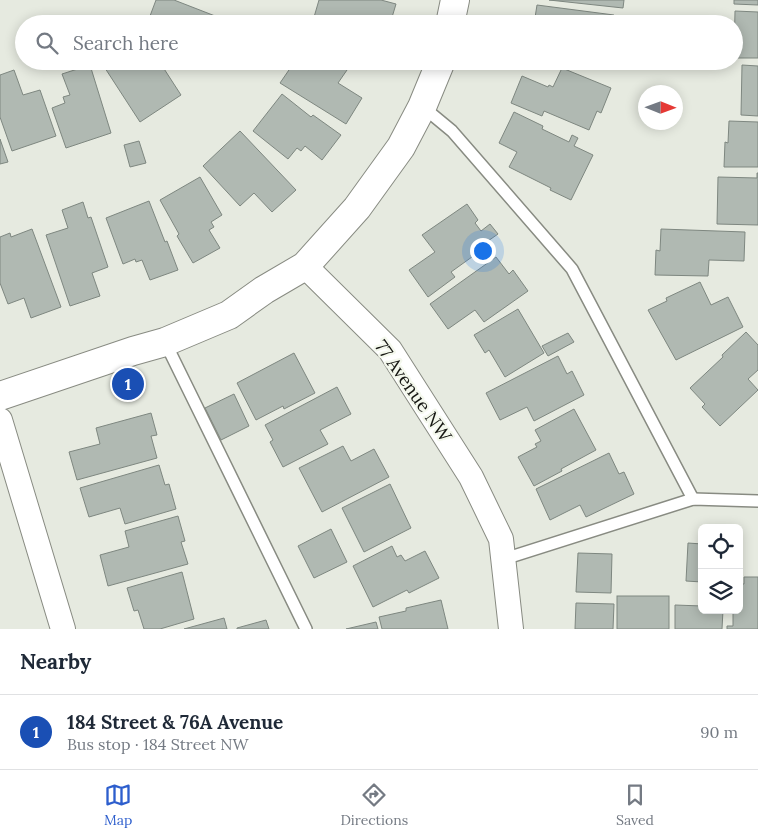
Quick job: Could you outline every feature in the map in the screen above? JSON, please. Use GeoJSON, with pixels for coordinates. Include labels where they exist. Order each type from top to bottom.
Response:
{"type":"FeatureCollection","features":[{"type":"Feature","properties":{"kind":"street"},"geometry":{"type":"LineString","coordinates":[[452,15],[455,0]]}},
{"type":"Feature","properties":{"kind":"street"},"geometry":{"type":"LineString","coordinates":[[0,396],[165,342],[229,315],[264,290],[305,266],[358,208],[401,147],[422,107],[436,70]]}},
{"type":"Feature","properties":{"kind":"street","name":"77 Avenue NW"},"geometry":{"type":"LineString","coordinates":[[305,266],[390,350],[471,477],[501,539],[511,629]]}},
{"type":"Feature","properties":{"kind":"street"},"geometry":{"type":"LineString","coordinates":[[0,420],[63,629]]}},
{"type":"Feature","properties":{"kind":"lane"},"geometry":{"type":"LineString","coordinates":[[422,107],[452,131],[572,269],[693,499]]}},
{"type":"Feature","properties":{"kind":"lane"},"geometry":{"type":"LineString","coordinates":[[165,342],[306,629]]}},
{"type":"Feature","properties":{"kind":"lane"},"geometry":{"type":"LineString","coordinates":[[504,559],[693,499],[758,500]]}},
{"type":"Feature","properties":{"kind":"building"},"geometry":{"type":"Polygon","coordinates":[[[156,0],[174,0],[213,15],[150,15],[156,0]]]}},
{"type":"Feature","properties":{"kind":"building"},"geometry":{"type":"Polygon","coordinates":[[[319,0],[381,0],[396,4],[393,15],[315,15],[319,0]]]}},
{"type":"Feature","properties":{"kind":"building"},"geometry":{"type":"Polygon","coordinates":[[[549,0],[624,0],[623,8],[549,0]]]}},
{"type":"Feature","properties":{"kind":"building"},"geometry":{"type":"Polygon","coordinates":[[[734,0],[758,0],[758,5],[734,4],[734,0]]]}},
{"type":"Feature","properties":{"kind":"building"},"geometry":{"type":"Polygon","coordinates":[[[537,5],[614,15],[535,15],[537,5]]]}},
{"type":"Feature","properties":{"kind":"building"},"geometry":{"type":"Polygon","coordinates":[[[735,11],[758,12],[758,58],[743,58],[743,15],[735,15],[735,11]]]}},
{"type":"Feature","properties":{"kind":"building"},"geometry":{"type":"Polygon","coordinates":[[[743,65],[758,66],[758,116],[741,115],[743,65]]]}},
{"type":"Feature","properties":{"kind":"building"},"geometry":{"type":"Polygon","coordinates":[[[14,70],[23,95],[40,90],[56,136],[12,151],[0,117],[0,75],[14,70]]]}},
{"type":"Feature","properties":{"kind":"building"},"geometry":{"type":"Polygon","coordinates":[[[74,70],[92,70],[111,133],[66,148],[52,108],[65,103],[63,97],[70,95],[62,74],[74,70]]]}},
{"type":"Feature","properties":{"kind":"building"},"geometry":{"type":"Polygon","coordinates":[[[106,70],[165,70],[181,95],[140,122],[106,70]]]}},
{"type":"Feature","properties":{"kind":"building"},"geometry":{"type":"Polygon","coordinates":[[[289,70],[347,70],[338,83],[362,98],[346,124],[280,83],[289,70]]]}},
{"type":"Feature","properties":{"kind":"building"},"geometry":{"type":"Polygon","coordinates":[[[561,70],[567,70],[611,88],[601,113],[597,111],[589,130],[544,111],[542,116],[511,103],[522,76],[548,87],[549,85],[553,87],[561,70]]]}},
{"type":"Feature","properties":{"kind":"building"},"geometry":{"type":"Polygon","coordinates":[[[282,94],[311,117],[313,115],[341,135],[322,160],[305,146],[301,151],[297,148],[288,159],[253,131],[282,94]]]}},
{"type":"Feature","properties":{"kind":"building"},"geometry":{"type":"Polygon","coordinates":[[[514,112],[543,126],[542,129],[569,142],[572,135],[578,138],[574,146],[593,155],[571,200],[509,167],[517,152],[499,143],[514,112]]]}},
{"type":"Feature","properties":{"kind":"building"},"geometry":{"type":"Polygon","coordinates":[[[729,121],[758,122],[758,167],[724,167],[725,142],[728,143],[729,121]]]}},
{"type":"Feature","properties":{"kind":"building"},"geometry":{"type":"Polygon","coordinates":[[[240,131],[296,190],[272,212],[254,193],[240,206],[203,166],[240,131]]]}},
{"type":"Feature","properties":{"kind":"building"},"geometry":{"type":"Polygon","coordinates":[[[0,139],[8,162],[0,164],[0,139]]]}},
{"type":"Feature","properties":{"kind":"building"},"geometry":{"type":"Polygon","coordinates":[[[139,141],[146,163],[130,167],[124,145],[139,141]]]}},
{"type":"Feature","properties":{"kind":"building"},"geometry":{"type":"Polygon","coordinates":[[[757,173],[758,225],[717,224],[718,177],[757,178],[757,173]]]}},
{"type":"Feature","properties":{"kind":"building"},"geometry":{"type":"Polygon","coordinates":[[[200,177],[222,215],[211,222],[214,227],[209,230],[220,248],[193,263],[177,236],[179,234],[160,200],[200,177]]]}},
{"type":"Feature","properties":{"kind":"building"},"geometry":{"type":"Polygon","coordinates":[[[149,201],[178,270],[150,280],[142,260],[136,262],[135,259],[123,264],[106,218],[149,201]]]}},
{"type":"Feature","properties":{"kind":"building"},"geometry":{"type":"Polygon","coordinates":[[[83,202],[88,218],[91,217],[108,267],[92,273],[100,296],[70,306],[46,235],[68,228],[62,210],[83,202]]]}},
{"type":"Feature","properties":{"kind":"building"},"geometry":{"type":"Polygon","coordinates":[[[467,204],[478,220],[475,223],[481,231],[490,224],[498,234],[488,241],[490,244],[451,272],[455,277],[428,297],[409,270],[435,252],[422,235],[467,204]]]}},
{"type":"Feature","properties":{"kind":"building"},"geometry":{"type":"Polygon","coordinates":[[[32,229],[61,307],[31,318],[24,298],[8,304],[0,283],[0,237],[10,233],[11,237],[32,229]]]}},
{"type":"Feature","properties":{"kind":"building"},"geometry":{"type":"Polygon","coordinates":[[[661,229],[745,232],[744,261],[709,260],[708,276],[655,275],[656,250],[660,251],[661,229]]]}},
{"type":"Feature","properties":{"kind":"building"},"geometry":{"type":"Polygon","coordinates":[[[496,257],[509,274],[513,270],[528,291],[484,322],[475,310],[448,329],[430,304],[496,257]]]}},
{"type":"Feature","properties":{"kind":"building"},"geometry":{"type":"Polygon","coordinates":[[[700,282],[711,305],[728,297],[743,327],[676,360],[648,310],[667,301],[666,298],[700,282]]]}},
{"type":"Feature","properties":{"kind":"building"},"geometry":{"type":"Polygon","coordinates":[[[518,309],[544,353],[505,377],[489,350],[485,353],[474,335],[518,309]]]}},
{"type":"Feature","properties":{"kind":"building"},"geometry":{"type":"Polygon","coordinates":[[[746,332],[758,345],[758,370],[748,379],[758,390],[720,426],[702,407],[705,404],[690,388],[746,332]]]}},
{"type":"Feature","properties":{"kind":"building"},"geometry":{"type":"Polygon","coordinates":[[[568,333],[574,342],[548,356],[542,346],[568,333]]]}},
{"type":"Feature","properties":{"kind":"building"},"geometry":{"type":"Polygon","coordinates":[[[294,353],[315,393],[284,409],[283,406],[256,420],[237,383],[294,353]]]}},
{"type":"Feature","properties":{"kind":"building"},"geometry":{"type":"Polygon","coordinates":[[[558,356],[567,374],[572,371],[584,395],[534,421],[527,407],[500,420],[486,393],[558,356]]]}},
{"type":"Feature","properties":{"kind":"building"},"geometry":{"type":"Polygon","coordinates":[[[337,387],[351,414],[320,430],[328,444],[283,467],[270,442],[273,440],[265,425],[337,387]]]}},
{"type":"Feature","properties":{"kind":"building"},"geometry":{"type":"Polygon","coordinates":[[[234,394],[249,426],[221,440],[205,408],[234,394]]]}},
{"type":"Feature","properties":{"kind":"building"},"geometry":{"type":"Polygon","coordinates":[[[574,409],[596,450],[534,486],[518,457],[537,447],[535,444],[541,441],[535,430],[574,409]]]}},
{"type":"Feature","properties":{"kind":"building"},"geometry":{"type":"Polygon","coordinates":[[[151,413],[157,435],[151,436],[157,458],[77,480],[69,452],[100,444],[96,428],[151,413]]]}},
{"type":"Feature","properties":{"kind":"building"},"geometry":{"type":"Polygon","coordinates":[[[343,446],[351,461],[374,449],[389,477],[322,512],[299,468],[343,446]]]}},
{"type":"Feature","properties":{"kind":"building"},"geometry":{"type":"Polygon","coordinates":[[[609,453],[619,474],[624,472],[634,494],[586,517],[580,505],[550,520],[536,489],[609,453]]]}},
{"type":"Feature","properties":{"kind":"building"},"geometry":{"type":"Polygon","coordinates":[[[159,465],[165,485],[169,484],[176,509],[125,524],[120,508],[89,517],[80,488],[159,465]]]}},
{"type":"Feature","properties":{"kind":"building"},"geometry":{"type":"Polygon","coordinates":[[[390,484],[411,528],[364,552],[342,508],[390,484]]]}},
{"type":"Feature","properties":{"kind":"building"},"geometry":{"type":"Polygon","coordinates":[[[178,516],[185,541],[181,542],[188,564],[108,586],[100,555],[129,547],[125,531],[178,516]]]}},
{"type":"Feature","properties":{"kind":"building"},"geometry":{"type":"Polygon","coordinates":[[[331,529],[347,562],[314,578],[298,546],[331,529]]]}},
{"type":"Feature","properties":{"kind":"building"},"geometry":{"type":"Polygon","coordinates":[[[688,543],[698,544],[698,582],[686,581],[688,543]]]}},
{"type":"Feature","properties":{"kind":"building"},"geometry":{"type":"Polygon","coordinates":[[[392,546],[397,557],[401,555],[405,561],[425,551],[439,578],[409,593],[407,590],[373,607],[353,566],[392,546]]]}},
{"type":"Feature","properties":{"kind":"building"},"geometry":{"type":"Polygon","coordinates":[[[578,553],[612,554],[611,593],[576,592],[578,553]]]}},
{"type":"Feature","properties":{"kind":"building"},"geometry":{"type":"Polygon","coordinates":[[[182,572],[194,619],[160,629],[144,629],[138,610],[134,611],[127,588],[182,572]]]}},
{"type":"Feature","properties":{"kind":"building"},"geometry":{"type":"Polygon","coordinates":[[[744,577],[758,577],[758,629],[727,629],[727,626],[733,626],[733,614],[743,614],[744,577]]]}},
{"type":"Feature","properties":{"kind":"building"},"geometry":{"type":"Polygon","coordinates":[[[617,596],[669,596],[669,629],[617,629],[617,596]]]}},
{"type":"Feature","properties":{"kind":"building"},"geometry":{"type":"Polygon","coordinates":[[[441,600],[448,629],[382,629],[379,617],[406,611],[406,608],[441,600]]]}},
{"type":"Feature","properties":{"kind":"building"},"geometry":{"type":"Polygon","coordinates":[[[576,603],[614,604],[613,629],[575,629],[576,603]]]}},
{"type":"Feature","properties":{"kind":"building"},"geometry":{"type":"Polygon","coordinates":[[[675,605],[698,606],[698,614],[723,614],[722,629],[675,629],[675,605]]]}},
{"type":"Feature","properties":{"kind":"building"},"geometry":{"type":"Polygon","coordinates":[[[224,618],[227,629],[184,629],[224,618]]]}},
{"type":"Feature","properties":{"kind":"building"},"geometry":{"type":"Polygon","coordinates":[[[266,620],[269,629],[237,629],[237,628],[266,620]]]}},
{"type":"Feature","properties":{"kind":"building"},"geometry":{"type":"Polygon","coordinates":[[[376,622],[378,629],[346,629],[376,622]]]}},
{"type":"Feature","properties":{"kind":"place","name":"184 Street & 76A Avenue"},"geometry":{"type":"Point","coordinates":[128,384]}}]}
